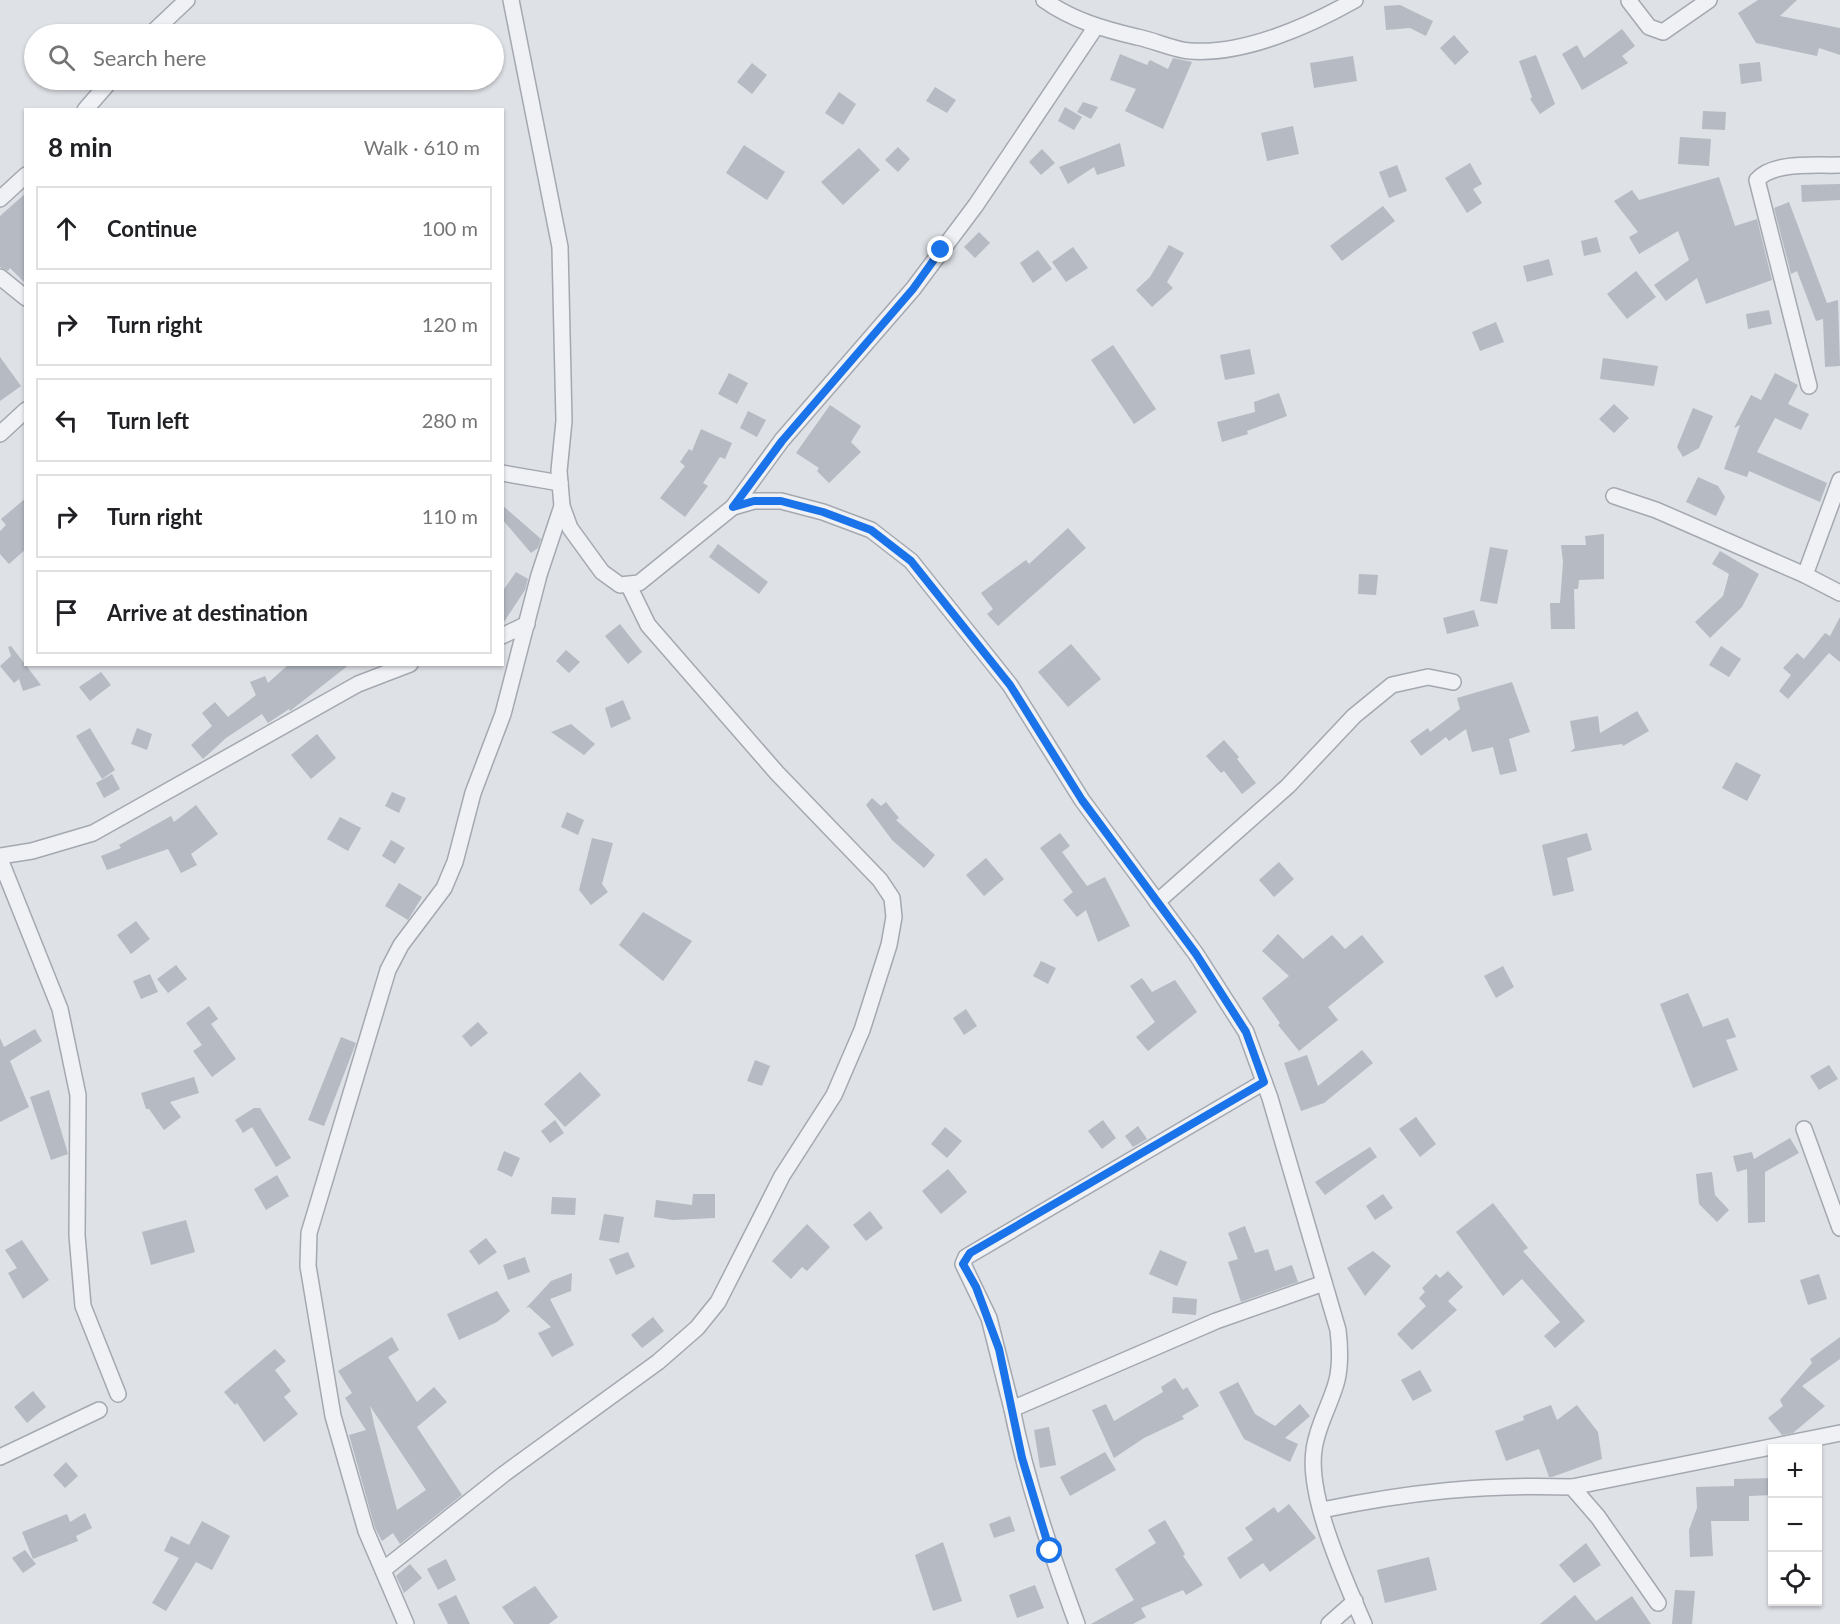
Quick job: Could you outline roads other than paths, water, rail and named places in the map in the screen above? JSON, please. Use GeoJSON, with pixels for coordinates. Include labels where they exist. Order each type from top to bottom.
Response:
{"type":"FeatureCollection","features":[{"type":"Feature","properties":{"kind":"street"},"geometry":{"type":"LineString","coordinates":[[162,24],[187,0]]}},
{"type":"Feature","properties":{"kind":"street"},"geometry":{"type":"LineString","coordinates":[[511,0],[560,247],[564,421],[560,483],[562,506],[570,528],[602,572],[620,585],[628,586],[639,583],[658,569],[733,507],[782,441],[913,289],[976,205],[1095,28]]}},
{"type":"Feature","properties":{"kind":"street"},"geometry":{"type":"LineString","coordinates":[[1044,0],[1095,28],[1152,40],[1189,51],[1225,48],[1272,39],[1355,0]]}},
{"type":"Feature","properties":{"kind":"street"},"geometry":{"type":"LineString","coordinates":[[1629,1],[1649,27],[1663,32],[1709,0]]}},
{"type":"Feature","properties":{"kind":"street"},"geometry":{"type":"LineString","coordinates":[[87,108],[102,90]]}},
{"type":"Feature","properties":{"kind":"street"},"geometry":{"type":"LineString","coordinates":[[1809,386],[1757,180],[1764,172],[1793,167],[1840,165]]}},
{"type":"Feature","properties":{"kind":"street"},"geometry":{"type":"LineString","coordinates":[[0,200],[24,177]]}},
{"type":"Feature","properties":{"kind":"street"},"geometry":{"type":"LineString","coordinates":[[0,277],[24,296]]}},
{"type":"Feature","properties":{"kind":"street"},"geometry":{"type":"LineString","coordinates":[[0,434],[24,412]]}},
{"type":"Feature","properties":{"kind":"street"},"geometry":{"type":"LineString","coordinates":[[504,473],[560,483]]}},
{"type":"Feature","properties":{"kind":"street"},"geometry":{"type":"LineString","coordinates":[[1805,575],[1840,480]]}},
{"type":"Feature","properties":{"kind":"street"},"geometry":{"type":"LineString","coordinates":[[1614,496],[1656,510],[1840,592]]}},
{"type":"Feature","properties":{"kind":"street"},"geometry":{"type":"LineString","coordinates":[[733,507],[754,501],[781,501],[823,512],[871,530],[911,561],[1010,685],[1082,800],[1157,902],[1246,1032],[1264,1082],[1338,1330],[1340,1351],[1336,1382],[1314,1448],[1314,1485],[1364,1624]]}},
{"type":"Feature","properties":{"kind":"street"},"geometry":{"type":"LineString","coordinates":[[406,1624],[366,1531],[333,1416],[308,1266],[309,1233],[388,970],[401,945],[444,888],[455,862],[473,793],[503,714],[562,506]]}},
{"type":"Feature","properties":{"kind":"street"},"geometry":{"type":"LineString","coordinates":[[383,1570],[504,1474],[658,1362],[697,1328],[718,1302],[782,1176],[834,1095],[862,1030],[889,945],[894,916],[892,897],[880,880],[777,773],[648,625],[628,586]]}},
{"type":"Feature","properties":{"kind":"street"},"geometry":{"type":"LineString","coordinates":[[504,635],[527,624]]}},
{"type":"Feature","properties":{"kind":"street"},"geometry":{"type":"LineString","coordinates":[[118,1394],[83,1306],[77,1235],[78,1095],[60,1009],[0,858],[93,833],[358,684],[405,666]]}},
{"type":"Feature","properties":{"kind":"street"},"geometry":{"type":"LineString","coordinates":[[1157,902],[1288,786],[1354,716],[1392,685],[1428,677],[1453,682]]}},
{"type":"Feature","properties":{"kind":"street"},"geometry":{"type":"LineString","coordinates":[[1077,1624],[1047,1541],[1022,1458],[989,1318],[963,1264],[966,1257],[1264,1082]]}},
{"type":"Feature","properties":{"kind":"street"},"geometry":{"type":"LineString","coordinates":[[1804,1129],[1840,1228]]}},
{"type":"Feature","properties":{"kind":"street"},"geometry":{"type":"LineString","coordinates":[[1012,1409],[1216,1321],[1324,1283]]}},
{"type":"Feature","properties":{"kind":"street"},"geometry":{"type":"LineString","coordinates":[[0,1457],[99,1410]]}},
{"type":"Feature","properties":{"kind":"street"},"geometry":{"type":"LineString","coordinates":[[1322,1510],[1440,1489],[1529,1485],[1572,1487],[1840,1433]]}},
{"type":"Feature","properties":{"kind":"street"},"geometry":{"type":"LineString","coordinates":[[1572,1487],[1598,1517],[1658,1603]]}},
{"type":"Feature","properties":{"kind":"street"},"geometry":{"type":"LineString","coordinates":[[1329,1624],[1354,1601]]}}]}
